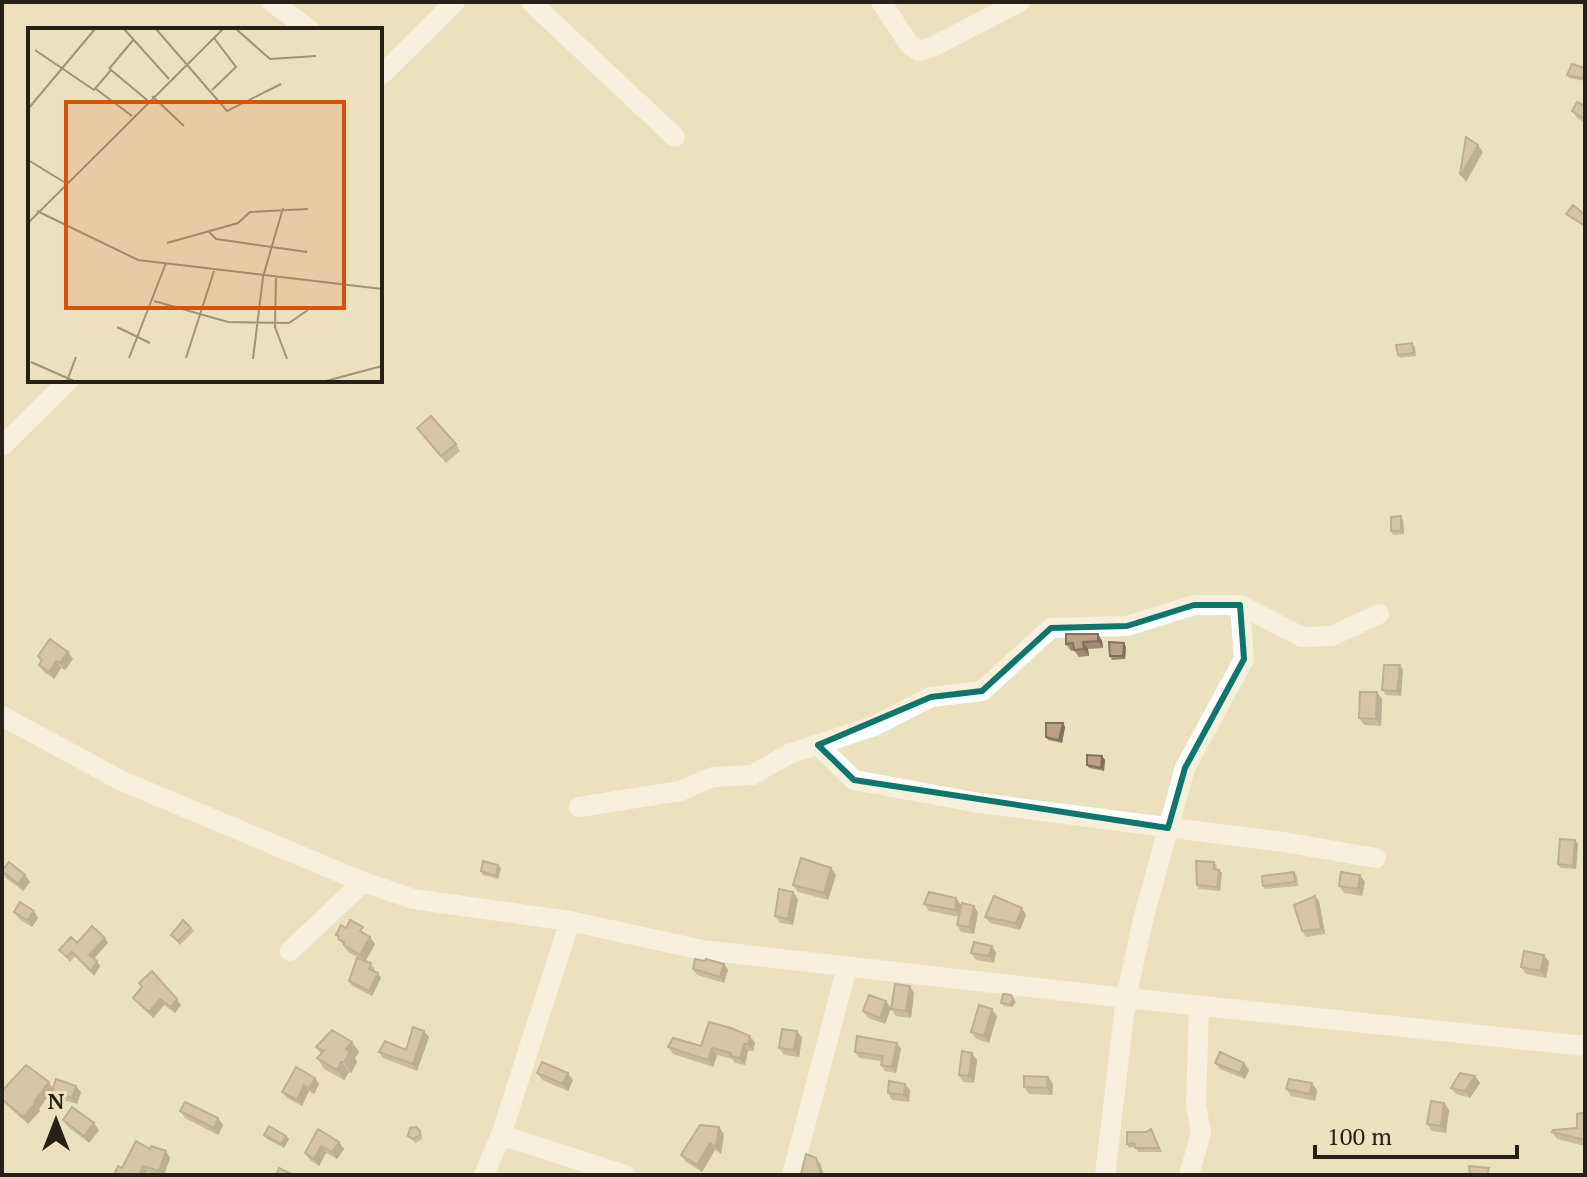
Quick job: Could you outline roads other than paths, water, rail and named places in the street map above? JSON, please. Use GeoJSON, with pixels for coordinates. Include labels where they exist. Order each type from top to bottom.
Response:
{"type":"FeatureCollection","features":[{"type":"Feature","properties":{"kind":"street"},"geometry":{"type":"LineString","coordinates":[[272,2],[307,28]]}},
{"type":"Feature","properties":{"kind":"street"},"geometry":{"type":"LineString","coordinates":[[382,74],[455,2]]}},
{"type":"Feature","properties":{"kind":"street"},"geometry":{"type":"LineString","coordinates":[[531,2],[675,137]]}},
{"type":"Feature","properties":{"kind":"street"},"geometry":{"type":"LineString","coordinates":[[881,2],[909,44],[919,51],[1020,2]]}},
{"type":"Feature","properties":{"kind":"street"},"geometry":{"type":"LineString","coordinates":[[2,446],[67,382]]}},
{"type":"Feature","properties":{"kind":"street"},"geometry":{"type":"LineString","coordinates":[[579,807],[680,791],[713,777],[752,775],[789,754],[874,726],[931,697],[982,691],[1051,628],[1127,626],[1194,605],[1240,605],[1302,637],[1332,636],[1379,614]]}},
{"type":"Feature","properties":{"kind":"street"},"geometry":{"type":"LineString","coordinates":[[1105,1175],[1126,998],[1143,920],[1185,768],[1244,659],[1240,605]]}},
{"type":"Feature","properties":{"kind":"street"},"geometry":{"type":"LineString","coordinates":[[2,716],[122,781],[363,882],[413,899],[570,921],[702,950],[1585,1046]]}},
{"type":"Feature","properties":{"kind":"street"},"geometry":{"type":"LineString","coordinates":[[818,745],[854,780],[979,803],[1283,842],[1376,858]]}},
{"type":"Feature","properties":{"kind":"street"},"geometry":{"type":"LineString","coordinates":[[290,951],[363,882]]}},
{"type":"Feature","properties":{"kind":"street"},"geometry":{"type":"LineString","coordinates":[[484,1175],[501,1135],[570,921]]}},
{"type":"Feature","properties":{"kind":"street"},"geometry":{"type":"LineString","coordinates":[[792,1175],[847,967]]}},
{"type":"Feature","properties":{"kind":"street"},"geometry":{"type":"LineString","coordinates":[[1189,1175],[1201,1133],[1196,1105],[1199,1006]]}},
{"type":"Feature","properties":{"kind":"street"},"geometry":{"type":"LineString","coordinates":[[501,1135],[625,1175]]}}]}
